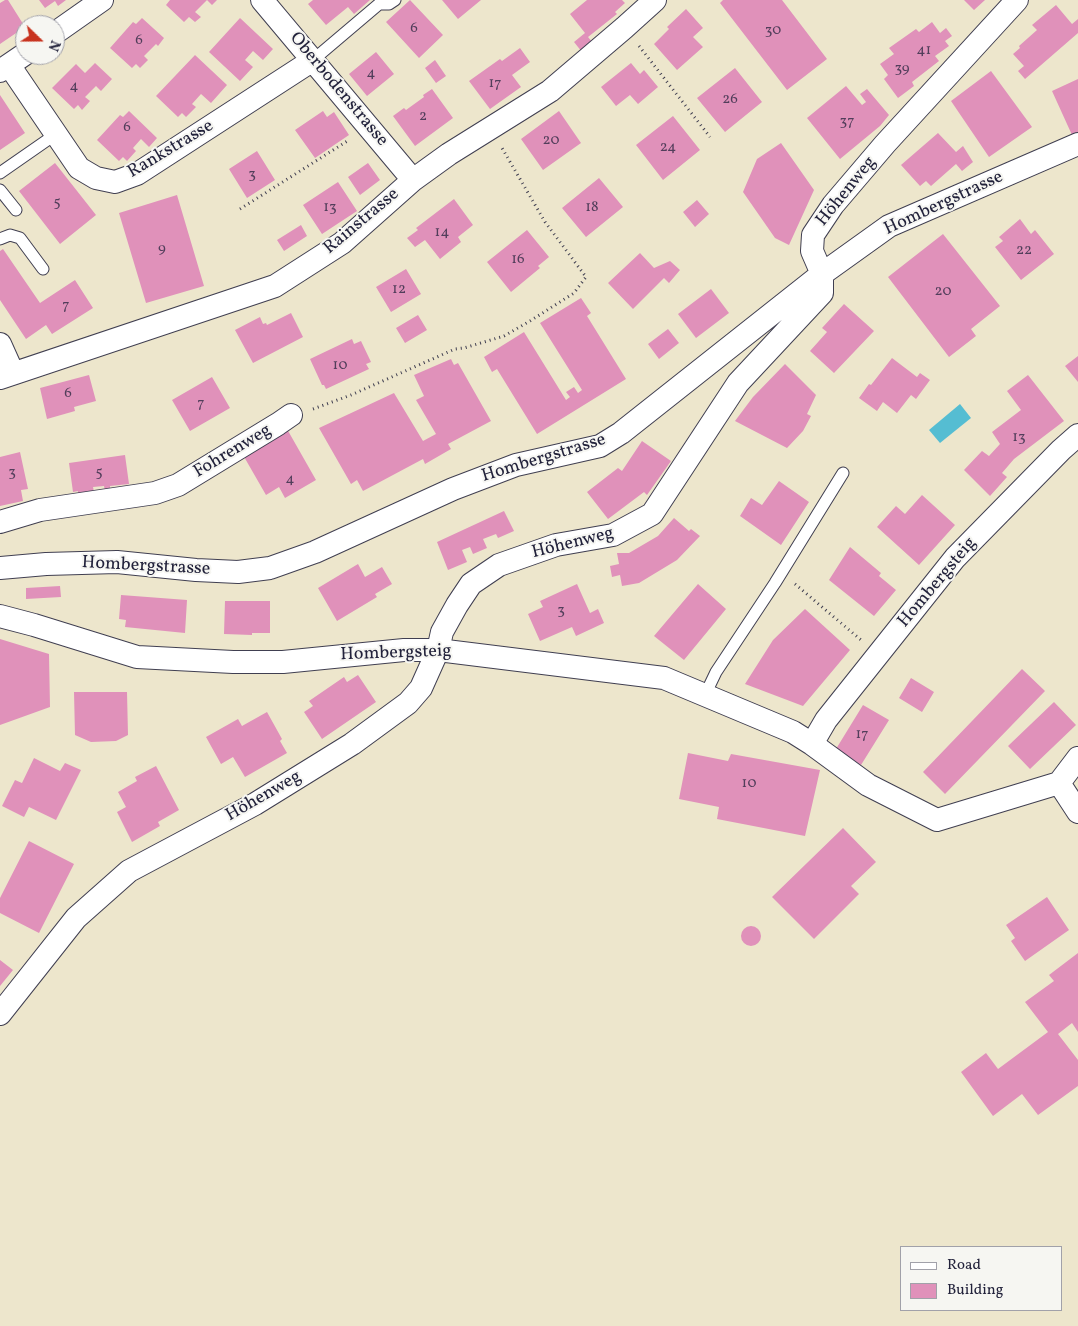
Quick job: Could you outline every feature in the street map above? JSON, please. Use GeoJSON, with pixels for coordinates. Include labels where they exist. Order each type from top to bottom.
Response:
{"type":"FeatureCollection","features":[{"type":"Feature","properties":{"kind":"street"},"geometry":{"type":"LineString","coordinates":[[65,26],[102,0]]}},
{"type":"Feature","properties":{"kind":"street","name":"Oberbodenstrasse"},"geometry":{"type":"LineString","coordinates":[[262,0],[413,180]]}},
{"type":"Feature","properties":{"kind":"street","name":"Rainstrasse"},"geometry":{"type":"LineString","coordinates":[[6,375],[275,286],[342,244],[413,180],[449,154],[550,91],[654,0]]}},
{"type":"Feature","properties":{"kind":"street","name":"Höhenweg"},"geometry":{"type":"LineString","coordinates":[[0,1014],[76,918],[130,871],[255,804],[352,744],[408,703],[421,688],[438,650],[442,632],[471,584],[499,565],[556,545],[613,535],[652,514],[738,383],[822,293],[822,274],[812,251],[813,235],[834,205],[885,144],[1017,0]]}},
{"type":"Feature","properties":{"kind":"street","name":"Rankstrasse"},"geometry":{"type":"LineString","coordinates":[[11,63],[79,168],[96,178],[115,182],[138,174],[313,60]]}},
{"type":"Feature","properties":{"kind":"street","name":"Hombergstrasse"},"geometry":{"type":"LineString","coordinates":[[0,568],[46,564],[116,562],[238,572],[270,568],[315,552],[453,489],[507,468],[600,446],[621,433],[822,274],[889,226],[1078,144]]}},
{"type":"Feature","properties":{"kind":"street"},"geometry":{"type":"LineString","coordinates":[[0,344],[6,375]]}},
{"type":"Feature","properties":{"kind":"street","name":"Fohrenweg"},"geometry":{"type":"LineString","coordinates":[[0,522],[40,510],[155,493],[178,485],[291,415]]}},
{"type":"Feature","properties":{"kind":"street","name":"Hombergsteig"},"geometry":{"type":"LineString","coordinates":[[812,744],[826,720],[955,558],[1078,435]]}},
{"type":"Feature","properties":{"kind":"street","name":"Hombergsteig"},"geometry":{"type":"LineString","coordinates":[[0,616],[137,657],[233,662],[283,662],[404,650],[438,650],[664,678],[793,732],[868,785],[937,820],[1059,784]]}},
{"type":"Feature","properties":{"kind":"street"},"geometry":{"type":"LineString","coordinates":[[1078,758],[1059,784],[1078,812]]}},
{"type":"Feature","properties":{"kind":"lane"},"geometry":{"type":"LineString","coordinates":[[313,60],[379,4],[389,4],[394,0]]}},
{"type":"Feature","properties":{"kind":"lane"},"geometry":{"type":"LineString","coordinates":[[0,173],[56,134]]}},
{"type":"Feature","properties":{"kind":"lane"},"geometry":{"type":"LineString","coordinates":[[0,190],[16,210]]}},
{"type":"Feature","properties":{"kind":"lane"},"geometry":{"type":"LineString","coordinates":[[0,239],[10,235],[20,238],[44,269]]}},
{"type":"Feature","properties":{"kind":"lane"},"geometry":{"type":"LineString","coordinates":[[705,695],[716,672],[775,583],[843,473]]}},
{"type":"Feature","properties":{"kind":"path"},"geometry":{"type":"LineString","coordinates":[[624,28],[710,137]]}},
{"type":"Feature","properties":{"kind":"path"},"geometry":{"type":"LineString","coordinates":[[240,209],[368,127]]}},
{"type":"Feature","properties":{"kind":"path","name":"Fohrenweg"},"geometry":{"type":"LineString","coordinates":[[291,415],[350,395],[455,349],[504,336],[530,322],[574,293],[586,277],[545,222],[497,140]]}},
{"type":"Feature","properties":{"kind":"path"},"geometry":{"type":"LineString","coordinates":[[796,586],[878,655]]}},
{"type":"Feature","properties":{"kind":"water"},"geometry":{"type":"Polygon","coordinates":[[[960,404],[971,418],[940,443],[929,430],[960,404]]]}},
{"type":"Feature","properties":{"kind":"building"},"geometry":{"type":"Polygon","coordinates":[[[8,0],[17,15],[15,15],[15,34],[0,44],[0,3],[8,0]]]}},
{"type":"Feature","properties":{"kind":"building"},"geometry":{"type":"Polygon","coordinates":[[[39,0],[66,0],[58,6],[55,1],[45,8],[39,0]]]}},
{"type":"Feature","properties":{"kind":"building"},"geometry":{"type":"Polygon","coordinates":[[[170,0],[207,0],[195,12],[201,17],[195,22],[189,17],[184,22],[166,5],[170,0]]]}},
{"type":"Feature","properties":{"kind":"building"},"geometry":{"type":"Polygon","coordinates":[[[207,0],[217,0],[212,5],[207,0]]]}},
{"type":"Feature","properties":{"kind":"building"},"geometry":{"type":"Polygon","coordinates":[[[313,0],[370,0],[354,14],[348,7],[326,25],[308,4],[313,0]]]}},
{"type":"Feature","properties":{"kind":"building"},"geometry":{"type":"Polygon","coordinates":[[[410,0],[443,35],[419,58],[386,22],[410,0]]]}},
{"type":"Feature","properties":{"kind":"building"},"geometry":{"type":"Polygon","coordinates":[[[442,0],[481,0],[458,19],[442,0]]]}},
{"type":"Feature","properties":{"kind":"building"},"geometry":{"type":"Polygon","coordinates":[[[587,0],[622,0],[625,3],[615,12],[617,14],[588,37],[593,43],[582,52],[574,42],[585,33],[570,14],[587,0]]]}},
{"type":"Feature","properties":{"kind":"building"},"geometry":{"type":"Polygon","coordinates":[[[723,0],[782,0],[827,59],[787,90],[720,3],[723,0]]]}},
{"type":"Feature","properties":{"kind":"building"},"geometry":{"type":"Polygon","coordinates":[[[964,0],[985,0],[974,10],[964,0]]]}},
{"type":"Feature","properties":{"kind":"building"},"geometry":{"type":"Polygon","coordinates":[[[1056,5],[1072,24],[1078,19],[1078,33],[1025,79],[1018,71],[1024,66],[1013,54],[1037,30],[1032,25],[1056,5]]]}},
{"type":"Feature","properties":{"kind":"building"},"geometry":{"type":"Polygon","coordinates":[[[686,9],[703,28],[693,37],[703,47],[677,70],[654,44],[669,29],[667,27],[686,9]]]}},
{"type":"Feature","properties":{"kind":"building"},"geometry":{"type":"Polygon","coordinates":[[[142,18],[164,38],[158,46],[156,44],[144,56],[148,60],[140,68],[136,64],[132,68],[110,48],[133,22],[136,24],[142,18]]]}},
{"type":"Feature","properties":{"kind":"building"},"geometry":{"type":"Polygon","coordinates":[[[240,18],[273,49],[263,60],[253,51],[245,60],[253,67],[240,81],[209,52],[240,18]]]}},
{"type":"Feature","properties":{"kind":"building"},"geometry":{"type":"Polygon","coordinates":[[[932,22],[940,33],[946,28],[952,36],[945,41],[949,46],[935,56],[939,61],[912,82],[914,86],[898,98],[884,79],[888,75],[880,64],[894,54],[889,48],[916,29],[919,32],[932,22]]]}},
{"type":"Feature","properties":{"kind":"building"},"geometry":{"type":"Polygon","coordinates":[[[520,48],[530,62],[512,75],[521,87],[490,109],[469,81],[500,59],[502,61],[520,48]]]}},
{"type":"Feature","properties":{"kind":"building"},"geometry":{"type":"Polygon","coordinates":[[[376,52],[394,74],[367,96],[349,74],[376,52]]]}},
{"type":"Feature","properties":{"kind":"building"},"geometry":{"type":"Polygon","coordinates":[[[195,55],[227,85],[211,103],[201,94],[192,104],[196,107],[186,117],[182,113],[178,117],[156,96],[195,55]]]}},
{"type":"Feature","properties":{"kind":"building"},"geometry":{"type":"Polygon","coordinates":[[[435,60],[446,76],[436,83],[425,68],[435,60]]]}},
{"type":"Feature","properties":{"kind":"building"},"geometry":{"type":"Polygon","coordinates":[[[95,63],[112,79],[101,91],[96,86],[85,97],[90,101],[82,110],[78,105],[74,109],[52,88],[76,64],[85,73],[95,63]]]}},
{"type":"Feature","properties":{"kind":"building"},"geometry":{"type":"Polygon","coordinates":[[[631,63],[640,74],[644,70],[658,87],[638,104],[630,95],[616,106],[601,87],[631,63]]]}},
{"type":"Feature","properties":{"kind":"building"},"geometry":{"type":"Polygon","coordinates":[[[735,68],[762,102],[725,132],[697,98],[735,68]]]}},
{"type":"Feature","properties":{"kind":"building"},"geometry":{"type":"Polygon","coordinates":[[[991,71],[1032,127],[989,157],[951,101],[991,71]]]}},
{"type":"Feature","properties":{"kind":"building"},"geometry":{"type":"Polygon","coordinates":[[[1078,79],[1078,132],[1072,135],[1052,91],[1078,79]]]}},
{"type":"Feature","properties":{"kind":"building"},"geometry":{"type":"Polygon","coordinates":[[[846,86],[862,105],[866,102],[860,94],[867,89],[889,115],[880,126],[840,159],[807,118],[846,86]]]}},
{"type":"Feature","properties":{"kind":"building"},"geometry":{"type":"Polygon","coordinates":[[[432,89],[453,118],[415,146],[393,116],[404,108],[406,110],[432,89]]]}},
{"type":"Feature","properties":{"kind":"building"},"geometry":{"type":"Polygon","coordinates":[[[0,95],[25,133],[0,150],[0,95]]]}},
{"type":"Feature","properties":{"kind":"building"},"geometry":{"type":"Polygon","coordinates":[[[129,111],[157,138],[149,147],[141,139],[133,148],[136,151],[127,161],[123,157],[119,161],[97,140],[120,115],[123,117],[129,111]]]}},
{"type":"Feature","properties":{"kind":"building"},"geometry":{"type":"Polygon","coordinates":[[[323,111],[327,117],[334,112],[349,135],[315,158],[295,130],[323,111]]]}},
{"type":"Feature","properties":{"kind":"building"},"geometry":{"type":"Polygon","coordinates":[[[559,111],[581,143],[543,170],[521,139],[559,111]]]}},
{"type":"Feature","properties":{"kind":"building"},"geometry":{"type":"Polygon","coordinates":[[[673,116],[700,150],[663,180],[636,145],[673,116]]]}},
{"type":"Feature","properties":{"kind":"building"},"geometry":{"type":"Polygon","coordinates":[[[938,133],[956,152],[963,146],[973,162],[962,171],[956,164],[931,186],[926,181],[920,186],[901,165],[938,133]]]}},
{"type":"Feature","properties":{"kind":"building"},"geometry":{"type":"Polygon","coordinates":[[[781,143],[814,190],[789,245],[775,238],[743,192],[757,159],[781,143]]]}},
{"type":"Feature","properties":{"kind":"building"},"geometry":{"type":"Polygon","coordinates":[[[257,151],[275,180],[247,198],[229,169],[257,151]]]}},
{"type":"Feature","properties":{"kind":"building"},"geometry":{"type":"Polygon","coordinates":[[[55,163],[96,215],[60,244],[19,191],[55,163]]]}},
{"type":"Feature","properties":{"kind":"building"},"geometry":{"type":"Polygon","coordinates":[[[368,163],[380,180],[360,195],[348,177],[368,163]]]}},
{"type":"Feature","properties":{"kind":"building"},"geometry":{"type":"Polygon","coordinates":[[[599,178],[623,207],[586,237],[562,208],[599,178]]]}},
{"type":"Feature","properties":{"kind":"building"},"geometry":{"type":"Polygon","coordinates":[[[338,182],[357,211],[322,234],[303,205],[338,182]]]}},
{"type":"Feature","properties":{"kind":"building"},"geometry":{"type":"Polygon","coordinates":[[[177,195],[204,286],[146,303],[119,213],[177,195]]]}},
{"type":"Feature","properties":{"kind":"building"},"geometry":{"type":"Polygon","coordinates":[[[454,199],[473,225],[458,237],[461,242],[440,259],[425,240],[415,247],[407,238],[418,230],[416,228],[454,199]]]}},
{"type":"Feature","properties":{"kind":"building"},"geometry":{"type":"Polygon","coordinates":[[[697,200],[709,214],[695,227],[683,212],[697,200]]]}},
{"type":"Feature","properties":{"kind":"building"},"geometry":{"type":"Polygon","coordinates":[[[1020,219],[1031,234],[1035,230],[1054,254],[1021,280],[995,247],[1003,241],[999,237],[1020,219]]]}},
{"type":"Feature","properties":{"kind":"building"},"geometry":{"type":"Polygon","coordinates":[[[301,225],[307,236],[284,251],[277,240],[301,225]]]}},
{"type":"Feature","properties":{"kind":"building"},"geometry":{"type":"Polygon","coordinates":[[[527,230],[549,257],[538,266],[540,268],[511,292],[487,262],[527,230]]]}},
{"type":"Feature","properties":{"kind":"building"},"geometry":{"type":"Polygon","coordinates":[[[943,234],[1000,306],[971,329],[976,336],[949,357],[888,277],[943,234]]]}},
{"type":"Feature","properties":{"kind":"building"},"geometry":{"type":"Polygon","coordinates":[[[3,249],[40,303],[75,280],[93,308],[52,334],[46,325],[26,339],[0,300],[0,251],[3,249]]]}},
{"type":"Feature","properties":{"kind":"building"},"geometry":{"type":"Polygon","coordinates":[[[640,253],[654,268],[670,261],[680,270],[669,283],[664,278],[633,309],[608,283],[640,253]]]}},
{"type":"Feature","properties":{"kind":"building"},"geometry":{"type":"Polygon","coordinates":[[[406,269],[421,294],[391,312],[376,287],[406,269]]]}},
{"type":"Feature","properties":{"kind":"building"},"geometry":{"type":"Polygon","coordinates":[[[711,289],[729,313],[696,338],[678,314],[711,289]]]}},
{"type":"Feature","properties":{"kind":"building"},"geometry":{"type":"Polygon","coordinates":[[[581,298],[591,313],[587,316],[626,379],[537,434],[497,369],[492,372],[484,357],[524,332],[566,400],[570,397],[566,392],[574,387],[578,393],[582,390],[540,323],[581,298]]]}},
{"type":"Feature","properties":{"kind":"building"},"geometry":{"type":"Polygon","coordinates":[[[844,304],[874,331],[834,373],[810,351],[827,332],[822,328],[844,304]]]}},
{"type":"Feature","properties":{"kind":"building"},"geometry":{"type":"Polygon","coordinates":[[[291,313],[303,337],[253,363],[235,330],[260,317],[263,324],[266,323],[267,325],[291,313]]]}},
{"type":"Feature","properties":{"kind":"building"},"geometry":{"type":"Polygon","coordinates":[[[418,315],[427,330],[405,343],[396,328],[418,315]]]}},
{"type":"Feature","properties":{"kind":"building"},"geometry":{"type":"Polygon","coordinates":[[[668,329],[679,343],[659,359],[648,344],[668,329]]]}},
{"type":"Feature","properties":{"kind":"building"},"geometry":{"type":"Polygon","coordinates":[[[352,339],[354,344],[361,341],[371,362],[366,364],[369,369],[326,389],[322,385],[310,359],[352,339]]]}},
{"type":"Feature","properties":{"kind":"building"},"geometry":{"type":"Polygon","coordinates":[[[1078,356],[1078,382],[1065,366],[1078,356]]]}},
{"type":"Feature","properties":{"kind":"building"},"geometry":{"type":"Polygon","coordinates":[[[892,358],[917,377],[920,373],[930,380],[916,399],[911,395],[897,413],[883,402],[877,411],[859,398],[892,358]]]}},
{"type":"Feature","properties":{"kind":"building"},"geometry":{"type":"Polygon","coordinates":[[[451,359],[454,365],[458,363],[491,421],[448,444],[451,449],[425,464],[423,459],[363,491],[357,480],[351,484],[319,428],[394,393],[423,441],[436,434],[416,400],[424,396],[414,375],[451,359]]]}},
{"type":"Feature","properties":{"kind":"building"},"geometry":{"type":"Polygon","coordinates":[[[785,364],[816,395],[807,414],[811,416],[803,431],[787,448],[735,421],[753,397],[785,364]]]}},
{"type":"Feature","properties":{"kind":"building"},"geometry":{"type":"Polygon","coordinates":[[[89,375],[96,401],[74,407],[75,411],[47,419],[40,388],[89,375]]]}},
{"type":"Feature","properties":{"kind":"building"},"geometry":{"type":"Polygon","coordinates":[[[1028,375],[1064,421],[1014,459],[1002,473],[1007,477],[990,496],[964,470],[982,451],[989,456],[1000,444],[992,432],[1021,410],[1007,391],[1028,375]]]}},
{"type":"Feature","properties":{"kind":"building"},"geometry":{"type":"Polygon","coordinates":[[[212,377],[230,408],[190,431],[172,400],[212,377]]]}},
{"type":"Feature","properties":{"kind":"building"},"geometry":{"type":"Polygon","coordinates":[[[287,429],[316,480],[285,498],[279,487],[266,495],[243,455],[287,429]]]}},
{"type":"Feature","properties":{"kind":"building"},"geometry":{"type":"Polygon","coordinates":[[[642,441],[671,461],[647,495],[644,492],[608,519],[587,492],[618,468],[622,471],[642,441]]]}},
{"type":"Feature","properties":{"kind":"building"},"geometry":{"type":"Polygon","coordinates":[[[20,452],[28,489],[21,490],[23,501],[0,506],[0,457],[20,452]]]}},
{"type":"Feature","properties":{"kind":"building"},"geometry":{"type":"Polygon","coordinates":[[[125,455],[129,484],[110,486],[110,490],[105,491],[104,486],[93,487],[94,492],[78,494],[78,491],[73,492],[69,463],[125,455]]]}},
{"type":"Feature","properties":{"kind":"building"},"geometry":{"type":"Polygon","coordinates":[[[779,481],[809,502],[781,545],[740,516],[751,498],[762,505],[779,481]]]}},
{"type":"Feature","properties":{"kind":"building"},"geometry":{"type":"Polygon","coordinates":[[[922,495],[955,525],[919,565],[877,527],[896,506],[905,514],[922,495]]]}},
{"type":"Feature","properties":{"kind":"building"},"geometry":{"type":"Polygon","coordinates":[[[504,511],[514,531],[498,538],[496,534],[483,539],[487,548],[473,554],[470,547],[462,550],[467,562],[448,570],[437,542],[504,511]]]}},
{"type":"Feature","properties":{"kind":"building"},"geometry":{"type":"Polygon","coordinates":[[[674,518],[689,531],[691,529],[700,536],[677,560],[639,583],[622,586],[620,575],[612,577],[610,566],[619,564],[617,553],[629,553],[658,536],[674,518]]]}},
{"type":"Feature","properties":{"kind":"building"},"geometry":{"type":"Polygon","coordinates":[[[850,547],[881,573],[879,576],[896,590],[874,616],[829,580],[850,547]]]}},
{"type":"Feature","properties":{"kind":"building"},"geometry":{"type":"Polygon","coordinates":[[[358,564],[365,577],[382,567],[392,584],[375,594],[377,597],[337,621],[318,588],[358,564]]]}},
{"type":"Feature","properties":{"kind":"building"},"geometry":{"type":"Polygon","coordinates":[[[577,584],[590,613],[598,609],[604,623],[576,636],[572,627],[540,641],[528,614],[543,607],[540,601],[577,584]]]}},
{"type":"Feature","properties":{"kind":"building"},"geometry":{"type":"Polygon","coordinates":[[[698,584],[726,609],[684,660],[654,636],[698,584]]]}},
{"type":"Feature","properties":{"kind":"building"},"geometry":{"type":"Polygon","coordinates":[[[60,586],[61,597],[26,599],[26,588],[60,586]]]}},
{"type":"Feature","properties":{"kind":"building"},"geometry":{"type":"Polygon","coordinates":[[[121,595],[187,600],[185,633],[125,627],[126,620],[119,619],[121,595]]]}},
{"type":"Feature","properties":{"kind":"building"},"geometry":{"type":"Polygon","coordinates":[[[225,601],[270,601],[270,633],[252,633],[252,635],[224,634],[225,601]]]}},
{"type":"Feature","properties":{"kind":"building"},"geometry":{"type":"Polygon","coordinates":[[[805,609],[850,650],[803,706],[745,684],[773,640],[805,609]]]}},
{"type":"Feature","properties":{"kind":"building"},"geometry":{"type":"Polygon","coordinates":[[[0,639],[49,654],[50,707],[0,725],[0,639]]]}},
{"type":"Feature","properties":{"kind":"building"},"geometry":{"type":"Polygon","coordinates":[[[1022,669],[1045,691],[945,794],[923,772],[1022,669]]]}},
{"type":"Feature","properties":{"kind":"building"},"geometry":{"type":"Polygon","coordinates":[[[358,675],[376,702],[322,739],[304,712],[313,706],[309,701],[344,677],[347,682],[358,675]]]}},
{"type":"Feature","properties":{"kind":"building"},"geometry":{"type":"Polygon","coordinates":[[[911,678],[934,692],[922,712],[899,698],[911,678]]]}},
{"type":"Feature","properties":{"kind":"building"},"geometry":{"type":"Polygon","coordinates":[[[74,692],[127,692],[128,735],[116,741],[91,742],[75,735],[74,692]]]}},
{"type":"Feature","properties":{"kind":"building"},"geometry":{"type":"Polygon","coordinates":[[[1054,702],[1076,725],[1030,769],[1008,746],[1054,702]]]}},
{"type":"Feature","properties":{"kind":"building"},"geometry":{"type":"Polygon","coordinates":[[[863,705],[889,720],[861,765],[836,749],[863,705]]]}},
{"type":"Feature","properties":{"kind":"building"},"geometry":{"type":"Polygon","coordinates":[[[267,712],[282,739],[280,741],[287,753],[245,777],[233,757],[221,764],[206,737],[238,719],[242,726],[267,712]]]}},
{"type":"Feature","properties":{"kind":"building"},"geometry":{"type":"Polygon","coordinates":[[[688,753],[728,761],[731,754],[820,770],[805,836],[717,819],[719,807],[679,799],[688,753]]]}},
{"type":"Feature","properties":{"kind":"building"},"geometry":{"type":"Polygon","coordinates":[[[34,758],[60,771],[65,763],[81,770],[56,820],[29,807],[24,817],[2,806],[15,780],[22,783],[34,758]]]}},
{"type":"Feature","properties":{"kind":"building"},"geometry":{"type":"Polygon","coordinates":[[[156,766],[179,810],[158,822],[160,826],[132,842],[117,812],[126,807],[118,792],[137,781],[135,777],[156,766]]]}},
{"type":"Feature","properties":{"kind":"building"},"geometry":{"type":"Polygon","coordinates":[[[843,828],[876,862],[851,886],[859,894],[814,939],[772,897],[843,828]]]}},
{"type":"Feature","properties":{"kind":"building"},"geometry":{"type":"Polygon","coordinates":[[[29,841],[74,864],[39,933],[0,913],[0,898],[29,841]]]}},
{"type":"Feature","properties":{"kind":"building"},"geometry":{"type":"Polygon","coordinates":[[[1047,897],[1069,930],[1025,961],[1011,941],[1015,938],[1006,925],[1047,897]]]}},
{"type":"Feature","properties":{"kind":"building"},"geometry":{"type":"Polygon","coordinates":[[[751,926],[758,929],[761,936],[758,943],[751,946],[744,943],[741,936],[744,929],[751,926]]]}},
{"type":"Feature","properties":{"kind":"building"},"geometry":{"type":"Polygon","coordinates":[[[1078,953],[1078,1032],[1072,1023],[1058,1034],[1078,1060],[1078,1086],[1038,1115],[1022,1094],[993,1116],[961,1072],[986,1053],[998,1069],[1048,1032],[1025,1002],[1054,981],[1049,975],[1078,953]]]}},
{"type":"Feature","properties":{"kind":"building"},"geometry":{"type":"Polygon","coordinates":[[[0,960],[13,970],[0,986],[0,960]]]}}]}
